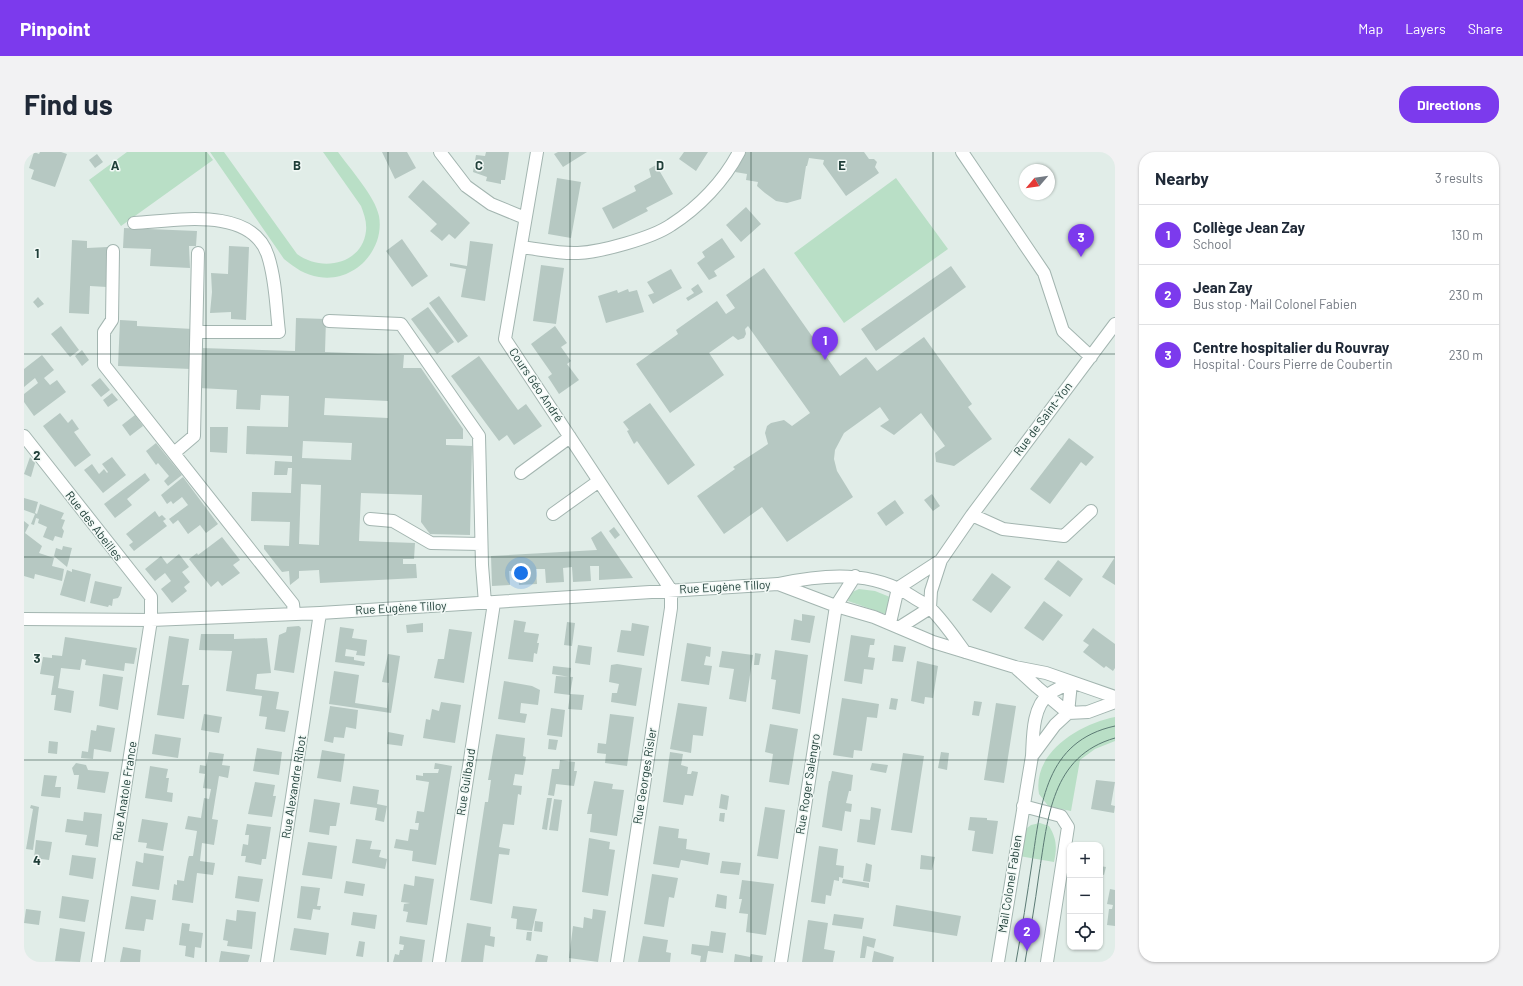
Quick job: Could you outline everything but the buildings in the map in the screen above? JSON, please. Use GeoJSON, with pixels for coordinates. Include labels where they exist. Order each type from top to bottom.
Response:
{"type":"FeatureCollection","features":[{"type":"Feature","properties":{"kind":"street"},"geometry":{"type":"LineString","coordinates":[[440,152],[466,186],[491,204],[525,218]]}},
{"type":"Feature","properties":{"kind":"street","name":"Cours Géo André"},"geometry":{"type":"LineString","coordinates":[[537,152],[505,339],[671,590]]}},
{"type":"Feature","properties":{"kind":"street"},"geometry":{"type":"LineString","coordinates":[[520,247],[578,253],[623,245],[670,226],[707,196],[732,164],[739,152]]}},
{"type":"Feature","properties":{"kind":"street"},"geometry":{"type":"LineString","coordinates":[[962,152],[990,191],[1044,273],[1063,331],[1091,357]]}},
{"type":"Feature","properties":{"kind":"street"},"geometry":{"type":"LineString","coordinates":[[134,223],[217,220],[250,231],[261,242],[268,255],[274,278],[279,332],[197,332]]}},
{"type":"Feature","properties":{"kind":"street"},"geometry":{"type":"LineString","coordinates":[[113,251],[112,320],[104,332],[104,366],[294,604],[294,614]]}},
{"type":"Feature","properties":{"kind":"street"},"geometry":{"type":"LineString","coordinates":[[174,454],[194,436],[198,253]]}},
{"type":"Feature","properties":{"kind":"street","name":"Rue Guilbaud"},"geometry":{"type":"LineString","coordinates":[[329,322],[401,324],[479,436],[481,544],[489,603],[439,962]]}},
{"type":"Feature","properties":{"kind":"street","name":"Rue de Saint-Yon"},"geometry":{"type":"LineString","coordinates":[[930,608],[931,591],[941,560],[972,515],[1115,324]]}},
{"type":"Feature","properties":{"kind":"street","name":"Rue des Abeilles"},"geometry":{"type":"LineString","coordinates":[[24,436],[150,597],[151,620]]}},
{"type":"Feature","properties":{"kind":"street"},"geometry":{"type":"LineString","coordinates":[[521,473],[570,437]]}},
{"type":"Feature","properties":{"kind":"street"},"geometry":{"type":"LineString","coordinates":[[553,514],[599,481]]}},
{"type":"Feature","properties":{"kind":"street"},"geometry":{"type":"LineString","coordinates":[[972,515],[1003,529],[1064,536],[1091,511]]}},
{"type":"Feature","properties":{"kind":"street"},"geometry":{"type":"LineString","coordinates":[[370,519],[393,520],[431,543],[481,544]]}},
{"type":"Feature","properties":{"kind":"street","name":"Rue de Saint-Yon"},"geometry":{"type":"LineString","coordinates":[[898,588],[941,560]]}},
{"type":"Feature","properties":{"kind":"street"},"geometry":{"type":"LineString","coordinates":[[836,606],[855,576]]}},
{"type":"Feature","properties":{"kind":"street","name":"Rue Eugène Tilloy"},"geometry":{"type":"LineString","coordinates":[[24,619],[151,620],[320,613],[778,584],[811,577],[855,576],[873,578],[898,588],[930,608],[965,652]]}},
{"type":"Feature","properties":{"kind":"street","name":"Rue Eugène Tilloy"},"geometry":{"type":"LineString","coordinates":[[778,584],[836,606],[895,625],[933,642],[1016,667],[1046,673],[1115,697]]}},
{"type":"Feature","properties":{"kind":"street"},"geometry":{"type":"LineString","coordinates":[[895,625],[898,588]]}},
{"type":"Feature","properties":{"kind":"street","name":"Rue Georges Risler"},"geometry":{"type":"LineString","coordinates":[[617,962],[671,608],[671,590]]}},
{"type":"Feature","properties":{"kind":"street","name":"Rue Roger Salengro"},"geometry":{"type":"LineString","coordinates":[[781,962],[836,606]]}},
{"type":"Feature","properties":{"kind":"street"},"geometry":{"type":"LineString","coordinates":[[895,625],[930,608]]}},
{"type":"Feature","properties":{"kind":"street","name":"Rue Alexandre Ribot"},"geometry":{"type":"LineString","coordinates":[[267,962],[320,613]]}},
{"type":"Feature","properties":{"kind":"street","name":"Rue Anatole France"},"geometry":{"type":"LineString","coordinates":[[98,962],[151,620]]}},
{"type":"Feature","properties":{"kind":"street","name":"Rue Eugène Tilloy"},"geometry":{"type":"LineString","coordinates":[[1016,667],[1068,712]]}},
{"type":"Feature","properties":{"kind":"street"},"geometry":{"type":"LineString","coordinates":[[1047,695],[1070,682]]}},
{"type":"Feature","properties":{"kind":"street"},"geometry":{"type":"LineString","coordinates":[[1070,682],[1068,712],[1088,712],[1115,702]]}},
{"type":"Feature","properties":{"kind":"street","name":"Mail Colonel Fabien"},"geometry":{"type":"LineString","coordinates":[[998,962],[1032,756],[1033,729],[1036,717],[1047,695]]}},
{"type":"Feature","properties":{"kind":"street","name":"Mail Colonel Fabien"},"geometry":{"type":"LineString","coordinates":[[1032,756],[1054,725],[1068,712]]}},
{"type":"Feature","properties":{"kind":"street"},"geometry":{"type":"LineString","coordinates":[[1023,806],[1061,816],[1068,827],[1047,962]]}},
{"type":"Feature","properties":{"kind":"green space"},"geometry":{"type":"Polygon","coordinates":[[[127,152],[207,152],[213,160],[121,226],[89,180],[127,152]]]}},
{"type":"Feature","properties":{"kind":"green space"},"geometry":{"type":"Polygon","coordinates":[[[210,152],[224,152],[297,254],[307,260],[328,264],[349,258],[357,251],[363,242],[366,231],[366,221],[361,206],[323,152],[338,152],[362,183],[377,208],[380,229],[372,252],[364,262],[344,275],[319,277],[305,273],[296,268],[284,259],[210,152]]]}},
{"type":"Feature","properties":{"kind":"green space"},"geometry":{"type":"Polygon","coordinates":[[[896,178],[948,249],[844,323],[794,253],[896,178]]]}},
{"type":"Feature","properties":{"kind":"green space"},"geometry":{"type":"Polygon","coordinates":[[[859,589],[875,591],[890,597],[888,615],[848,601],[850,593],[859,589]]]}},
{"type":"Feature","properties":{"kind":"green space"},"geometry":{"type":"Polygon","coordinates":[[[1115,717],[1115,741],[1095,749],[1080,760],[1071,811],[1056,808],[1055,812],[1052,811],[1039,794],[1039,779],[1043,765],[1051,753],[1061,742],[1074,733],[1087,726],[1115,717]]]}},
{"type":"Feature","properties":{"kind":"green space"},"geometry":{"type":"Polygon","coordinates":[[[1040,823],[1049,826],[1054,835],[1056,852],[1054,862],[1019,856],[1023,831],[1031,825],[1040,823]]]}},
{"type":"Feature","properties":{"kind":"tram line"},"geometry":{"type":"LineString","coordinates":[[1016,962],[1039,819],[1051,778],[1060,760],[1074,745],[1092,734],[1115,726]]}},
{"type":"Feature","properties":{"kind":"tram line"},"geometry":{"type":"LineString","coordinates":[[1025,962],[1046,832],[1050,811],[1056,792],[1065,774],[1077,759],[1094,747],[1115,738]]}},
{"type":"Feature","properties":{"kind":"place","name":"Centre hospitalier du Rouvray"},"geometry":{"type":"Point","coordinates":[1081,257]}},
{"type":"Feature","properties":{"kind":"place","name":"Collège Jean Zay"},"geometry":{"type":"Point","coordinates":[825,360]}},
{"type":"Feature","properties":{"kind":"place","name":"Jean Zay"},"geometry":{"type":"Point","coordinates":[1027,951]}}]}
